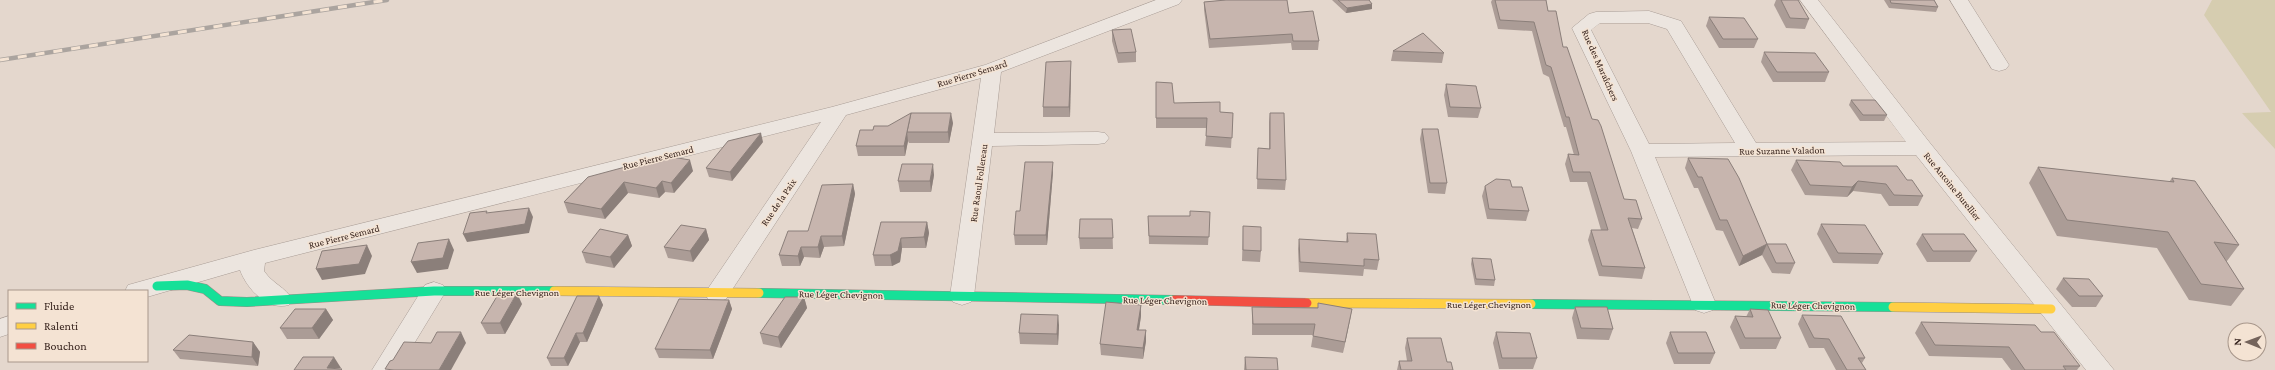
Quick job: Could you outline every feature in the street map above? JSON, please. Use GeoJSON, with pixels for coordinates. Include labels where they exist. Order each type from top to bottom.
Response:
{"type":"FeatureCollection","features":[{"type":"Feature","properties":{"kind":"street","name":"Rue Pierre Semard"},"geometry":{"type":"LineString","coordinates":[[147,288],[254,258],[839,111],[992,69],[1173,0]]}},
{"type":"Feature","properties":{"kind":"street","name":"Rue Antoine Burellier"},"geometry":{"type":"LineString","coordinates":[[1809,0],[1922,148],[2050,309],[2101,370]]}},
{"type":"Feature","properties":{"kind":"street"},"geometry":{"type":"LineString","coordinates":[[1959,0],[1999,65]]}},
{"type":"Feature","properties":{"kind":"street","name":"Rue des Maraîchers"},"geometry":{"type":"LineString","coordinates":[[1704,304],[1642,151],[1582,28],[1596,18],[1648,17],[1674,25],[1750,150]]}},
{"type":"Feature","properties":{"kind":"street","name":"Rue Raoul Follereau"},"geometry":{"type":"LineString","coordinates":[[962,296],[984,140],[992,69]]}},
{"type":"Feature","properties":{"kind":"street","name":"Rue de la Paix"},"geometry":{"type":"LineString","coordinates":[[717,293],[839,111]]}},
{"type":"Feature","properties":{"kind":"street"},"geometry":{"type":"LineString","coordinates":[[984,140],[1098,138]]}},
{"type":"Feature","properties":{"kind":"street","name":"Rue Suzanne Valadon"},"geometry":{"type":"LineString","coordinates":[[1642,151],[1922,148]]}},
{"type":"Feature","properties":{"kind":"street"},"geometry":{"type":"LineString","coordinates":[[208,292],[229,272],[254,258]]}},
{"type":"Feature","properties":{"kind":"street"},"geometry":{"type":"LineString","coordinates":[[254,258],[252,271],[262,287],[280,299]]}},
{"type":"Feature","properties":{"kind":"street","name":"Rue Léger Chevignon"},"geometry":{"type":"LineString","coordinates":[[147,288],[187,285],[205,289],[220,301],[247,302],[434,291],[962,296],[1382,304],[1704,304],[2050,309]]}},
{"type":"Feature","properties":{"kind":"street"},"geometry":{"type":"LineString","coordinates":[[385,370],[434,291]]}},
{"type":"Feature","properties":{"kind":"shaded area"},"geometry":{"type":"Polygon","coordinates":[[[2212,0],[2275,0],[2275,149],[2242,113],[2271,112],[2204,15],[2212,0]]]}},
{"type":"Feature","properties":{"kind":"building"},"geometry":{"type":"Polygon","coordinates":[[[1226,0],[1287,0],[1289,13],[1313,11],[1319,41],[1293,41],[1292,34],[1210,39],[1204,2],[1226,0]]]}},
{"type":"Feature","properties":{"kind":"building"},"geometry":{"type":"Polygon","coordinates":[[[1338,0],[1369,0],[1372,4],[1347,8],[1338,0]]]}},
{"type":"Feature","properties":{"kind":"building"},"geometry":{"type":"Polygon","coordinates":[[[1495,0],[1546,0],[1548,11],[1556,11],[1563,47],[1567,47],[1592,119],[1598,120],[1601,126],[1624,199],[1636,200],[1642,219],[1628,218],[1645,268],[1602,266],[1591,230],[1608,230],[1590,172],[1573,172],[1568,154],[1579,155],[1569,117],[1566,117],[1551,67],[1546,65],[1534,22],[1500,20],[1495,0]]]}},
{"type":"Feature","properties":{"kind":"building"},"geometry":{"type":"Polygon","coordinates":[[[1781,0],[1798,0],[1809,19],[1790,18],[1781,0]]]}},
{"type":"Feature","properties":{"kind":"building"},"geometry":{"type":"Polygon","coordinates":[[[1890,0],[1934,0],[1938,7],[1891,3],[1890,0]]]}},
{"type":"Feature","properties":{"kind":"building"},"geometry":{"type":"Polygon","coordinates":[[[1709,17],[1744,18],[1758,39],[1723,39],[1709,17]]]}},
{"type":"Feature","properties":{"kind":"building"},"geometry":{"type":"Polygon","coordinates":[[[1131,29],[1136,52],[1118,53],[1112,30],[1131,29]]]}},
{"type":"Feature","properties":{"kind":"building"},"geometry":{"type":"Polygon","coordinates":[[[1423,33],[1444,53],[1393,51],[1423,33]]]}},
{"type":"Feature","properties":{"kind":"building"},"geometry":{"type":"Polygon","coordinates":[[[1764,52],[1815,53],[1829,72],[1777,72],[1764,52]]]}},
{"type":"Feature","properties":{"kind":"building"},"geometry":{"type":"Polygon","coordinates":[[[1071,61],[1069,107],[1043,107],[1046,62],[1071,61]]]}},
{"type":"Feature","properties":{"kind":"building"},"geometry":{"type":"Polygon","coordinates":[[[1156,82],[1172,83],[1174,103],[1220,102],[1220,112],[1233,113],[1232,138],[1206,136],[1207,118],[1156,118],[1156,82]]]}},
{"type":"Feature","properties":{"kind":"building"},"geometry":{"type":"Polygon","coordinates":[[[1446,84],[1476,86],[1481,108],[1450,107],[1446,84]]]}},
{"type":"Feature","properties":{"kind":"building"},"geometry":{"type":"Polygon","coordinates":[[[1851,100],[1875,100],[1887,115],[1863,115],[1851,100]]]}},
{"type":"Feature","properties":{"kind":"building"},"geometry":{"type":"Polygon","coordinates":[[[911,113],[951,113],[948,132],[907,132],[911,113]]]}},
{"type":"Feature","properties":{"kind":"building"},"geometry":{"type":"Polygon","coordinates":[[[911,113],[904,146],[856,146],[860,130],[873,130],[874,126],[888,126],[911,113]]]}},
{"type":"Feature","properties":{"kind":"building"},"geometry":{"type":"Polygon","coordinates":[[[1270,113],[1284,113],[1286,180],[1257,179],[1258,148],[1270,149],[1270,113]]]}},
{"type":"Feature","properties":{"kind":"building"},"geometry":{"type":"Polygon","coordinates":[[[1422,129],[1438,129],[1447,183],[1430,183],[1422,129]]]}},
{"type":"Feature","properties":{"kind":"building"},"geometry":{"type":"Polygon","coordinates":[[[761,133],[730,172],[706,168],[728,141],[761,133]]]}},
{"type":"Feature","properties":{"kind":"building"},"geometry":{"type":"Polygon","coordinates":[[[666,156],[690,160],[671,183],[662,181],[656,188],[624,182],[601,209],[564,202],[588,177],[666,156]]]}},
{"type":"Feature","properties":{"kind":"building"},"geometry":{"type":"Polygon","coordinates":[[[1688,158],[1728,159],[1739,178],[1767,244],[1743,256],[1727,220],[1720,220],[1702,177],[1698,177],[1688,158]]]}},
{"type":"Feature","properties":{"kind":"building"},"geometry":{"type":"Polygon","coordinates":[[[1796,160],[1840,162],[1843,166],[1897,166],[1907,180],[1912,180],[1923,196],[1894,195],[1886,184],[1858,181],[1852,187],[1810,185],[1796,160]]]}},
{"type":"Feature","properties":{"kind":"building"},"geometry":{"type":"Polygon","coordinates":[[[1025,162],[1053,162],[1046,235],[1014,235],[1016,211],[1020,211],[1025,162]]]}},
{"type":"Feature","properties":{"kind":"building"},"geometry":{"type":"Polygon","coordinates":[[[902,164],[933,164],[930,181],[898,181],[902,164]]]}},
{"type":"Feature","properties":{"kind":"building"},"geometry":{"type":"Polygon","coordinates":[[[2038,167],[2174,182],[2172,178],[2195,181],[2239,245],[2214,242],[2244,289],[2201,284],[2168,232],[2067,220],[2038,167]]]}},
{"type":"Feature","properties":{"kind":"building"},"geometry":{"type":"Polygon","coordinates":[[[1496,179],[1510,180],[1512,187],[1522,187],[1529,211],[1489,209],[1485,186],[1496,179]]]}},
{"type":"Feature","properties":{"kind":"building"},"geometry":{"type":"Polygon","coordinates":[[[853,184],[842,236],[821,236],[818,247],[801,247],[798,256],[779,255],[788,231],[808,231],[822,185],[853,184]]]}},
{"type":"Feature","properties":{"kind":"building"},"geometry":{"type":"Polygon","coordinates":[[[529,208],[525,224],[463,234],[470,213],[487,211],[486,213],[529,208]]]}},
{"type":"Feature","properties":{"kind":"building"},"geometry":{"type":"Polygon","coordinates":[[[1190,211],[1210,212],[1209,237],[1149,236],[1148,216],[1190,216],[1190,211]]]}},
{"type":"Feature","properties":{"kind":"building"},"geometry":{"type":"Polygon","coordinates":[[[1080,219],[1112,219],[1113,238],[1079,238],[1080,219]]]}},
{"type":"Feature","properties":{"kind":"building"},"geometry":{"type":"Polygon","coordinates":[[[881,222],[927,222],[924,237],[901,238],[898,251],[890,255],[873,255],[881,222]]]}},
{"type":"Feature","properties":{"kind":"building"},"geometry":{"type":"Polygon","coordinates":[[[1821,224],[1865,225],[1883,254],[1838,253],[1821,224]]]}},
{"type":"Feature","properties":{"kind":"building"},"geometry":{"type":"Polygon","coordinates":[[[681,225],[706,229],[690,251],[664,247],[681,225]]]}},
{"type":"Feature","properties":{"kind":"building"},"geometry":{"type":"Polygon","coordinates":[[[1243,226],[1261,227],[1261,251],[1243,250],[1243,226]]]}},
{"type":"Feature","properties":{"kind":"building"},"geometry":{"type":"Polygon","coordinates":[[[600,229],[628,235],[610,257],[582,252],[600,229]]]}},
{"type":"Feature","properties":{"kind":"building"},"geometry":{"type":"Polygon","coordinates":[[[1347,233],[1376,234],[1379,260],[1364,259],[1364,266],[1300,262],[1299,239],[1348,242],[1347,233]]]}},
{"type":"Feature","properties":{"kind":"building"},"geometry":{"type":"Polygon","coordinates":[[[1922,234],[1964,234],[1977,251],[1933,251],[1922,234]]]}},
{"type":"Feature","properties":{"kind":"building"},"geometry":{"type":"Polygon","coordinates":[[[449,239],[443,258],[411,262],[418,243],[449,239]]]}},
{"type":"Feature","properties":{"kind":"building"},"geometry":{"type":"Polygon","coordinates":[[[1767,244],[1786,244],[1795,263],[1776,263],[1767,244]]]}},
{"type":"Feature","properties":{"kind":"building"},"geometry":{"type":"Polygon","coordinates":[[[367,245],[359,264],[316,269],[322,251],[367,245]]]}},
{"type":"Feature","properties":{"kind":"building"},"geometry":{"type":"Polygon","coordinates":[[[1472,258],[1491,259],[1495,280],[1476,279],[1472,258]]]}},
{"type":"Feature","properties":{"kind":"building"},"geometry":{"type":"Polygon","coordinates":[[[2063,278],[2089,279],[2103,296],[2079,296],[2063,278]]]}},
{"type":"Feature","properties":{"kind":"building"},"geometry":{"type":"Polygon","coordinates":[[[499,293],[517,293],[500,323],[481,323],[499,293]]]}},
{"type":"Feature","properties":{"kind":"building"},"geometry":{"type":"Polygon","coordinates":[[[577,296],[599,296],[583,333],[576,333],[564,358],[547,358],[577,296]]]}},
{"type":"Feature","properties":{"kind":"building"},"geometry":{"type":"Polygon","coordinates":[[[785,297],[804,297],[778,337],[760,333],[785,297]]]}},
{"type":"Feature","properties":{"kind":"building"},"geometry":{"type":"Polygon","coordinates":[[[679,299],[729,300],[710,350],[655,349],[679,299]]]}},
{"type":"Feature","properties":{"kind":"building"},"geometry":{"type":"Polygon","coordinates":[[[1106,302],[1141,305],[1137,330],[1146,330],[1143,348],[1100,344],[1106,302]]]}},
{"type":"Feature","properties":{"kind":"building"},"geometry":{"type":"Polygon","coordinates":[[[1318,303],[1352,309],[1345,342],[1313,336],[1315,324],[1253,324],[1252,307],[1318,308],[1318,303]]]}},
{"type":"Feature","properties":{"kind":"building"},"geometry":{"type":"Polygon","coordinates":[[[1575,307],[1607,307],[1613,329],[1581,328],[1575,307]]]}},
{"type":"Feature","properties":{"kind":"building"},"geometry":{"type":"Polygon","coordinates":[[[295,309],[326,309],[312,328],[280,328],[295,309]]]}},
{"type":"Feature","properties":{"kind":"building"},"geometry":{"type":"Polygon","coordinates":[[[1750,309],[1768,310],[1781,338],[1745,338],[1735,316],[1753,317],[1750,309]]]}},
{"type":"Feature","properties":{"kind":"building"},"geometry":{"type":"Polygon","coordinates":[[[1021,314],[1058,315],[1057,334],[1019,333],[1021,314]]]}},
{"type":"Feature","properties":{"kind":"building"},"geometry":{"type":"Polygon","coordinates":[[[1802,315],[1841,316],[1865,358],[1858,358],[1866,370],[1847,370],[1829,339],[1814,338],[1802,315]]]}},
{"type":"Feature","properties":{"kind":"building"},"geometry":{"type":"Polygon","coordinates":[[[1921,322],[2035,325],[2041,332],[2054,332],[2080,366],[2063,366],[2066,370],[2025,370],[2009,347],[1935,345],[1921,322]]]}},
{"type":"Feature","properties":{"kind":"building"},"geometry":{"type":"Polygon","coordinates":[[[437,332],[461,332],[439,370],[385,369],[390,361],[393,360],[404,342],[431,343],[437,332]]]}},
{"type":"Feature","properties":{"kind":"building"},"geometry":{"type":"Polygon","coordinates":[[[1496,332],[1530,333],[1537,358],[1502,358],[1496,332]]]}},
{"type":"Feature","properties":{"kind":"building"},"geometry":{"type":"Polygon","coordinates":[[[1670,332],[1706,332],[1715,353],[1678,353],[1670,332]]]}},
{"type":"Feature","properties":{"kind":"building"},"geometry":{"type":"Polygon","coordinates":[[[189,335],[253,342],[252,357],[173,350],[189,335]]]}},
{"type":"Feature","properties":{"kind":"building"},"geometry":{"type":"Polygon","coordinates":[[[1407,338],[1441,338],[1447,362],[1451,362],[1453,370],[1401,370],[1399,361],[1412,361],[1407,338]]]}},
{"type":"Feature","properties":{"kind":"building"},"geometry":{"type":"Polygon","coordinates":[[[303,357],[334,357],[327,368],[342,369],[294,370],[303,357]]]}},
{"type":"Feature","properties":{"kind":"building"},"geometry":{"type":"Polygon","coordinates":[[[1245,357],[1277,358],[1278,370],[1246,370],[1245,357]]]}},
{"type":"Feature","properties":{"kind":"railway"},"geometry":{"type":"LineString","coordinates":[[0,60],[387,0]]}},
{"type":"Feature","properties":{"kind":"traffic: fast"},"geometry":{"type":"LineString","coordinates":[[157,286],[187,285],[205,289],[220,301],[247,302],[434,291],[554,291]]}},
{"type":"Feature","properties":{"kind":"traffic: fast"},"geometry":{"type":"LineString","coordinates":[[759,293],[1174,300]]}},
{"type":"Feature","properties":{"kind":"traffic: fast"},"geometry":{"type":"LineString","coordinates":[[1531,304],[1893,307]]}},
{"type":"Feature","properties":{"kind":"traffic: slow"},"geometry":{"type":"LineString","coordinates":[[554,291],[759,293]]}},
{"type":"Feature","properties":{"kind":"traffic: slow"},"geometry":{"type":"LineString","coordinates":[[1307,303],[1531,304]]}},
{"type":"Feature","properties":{"kind":"traffic: slow"},"geometry":{"type":"LineString","coordinates":[[1893,307],[2051,309]]}},
{"type":"Feature","properties":{"kind":"traffic: jam"},"geometry":{"type":"LineString","coordinates":[[1174,300],[1307,303]]}}]}
